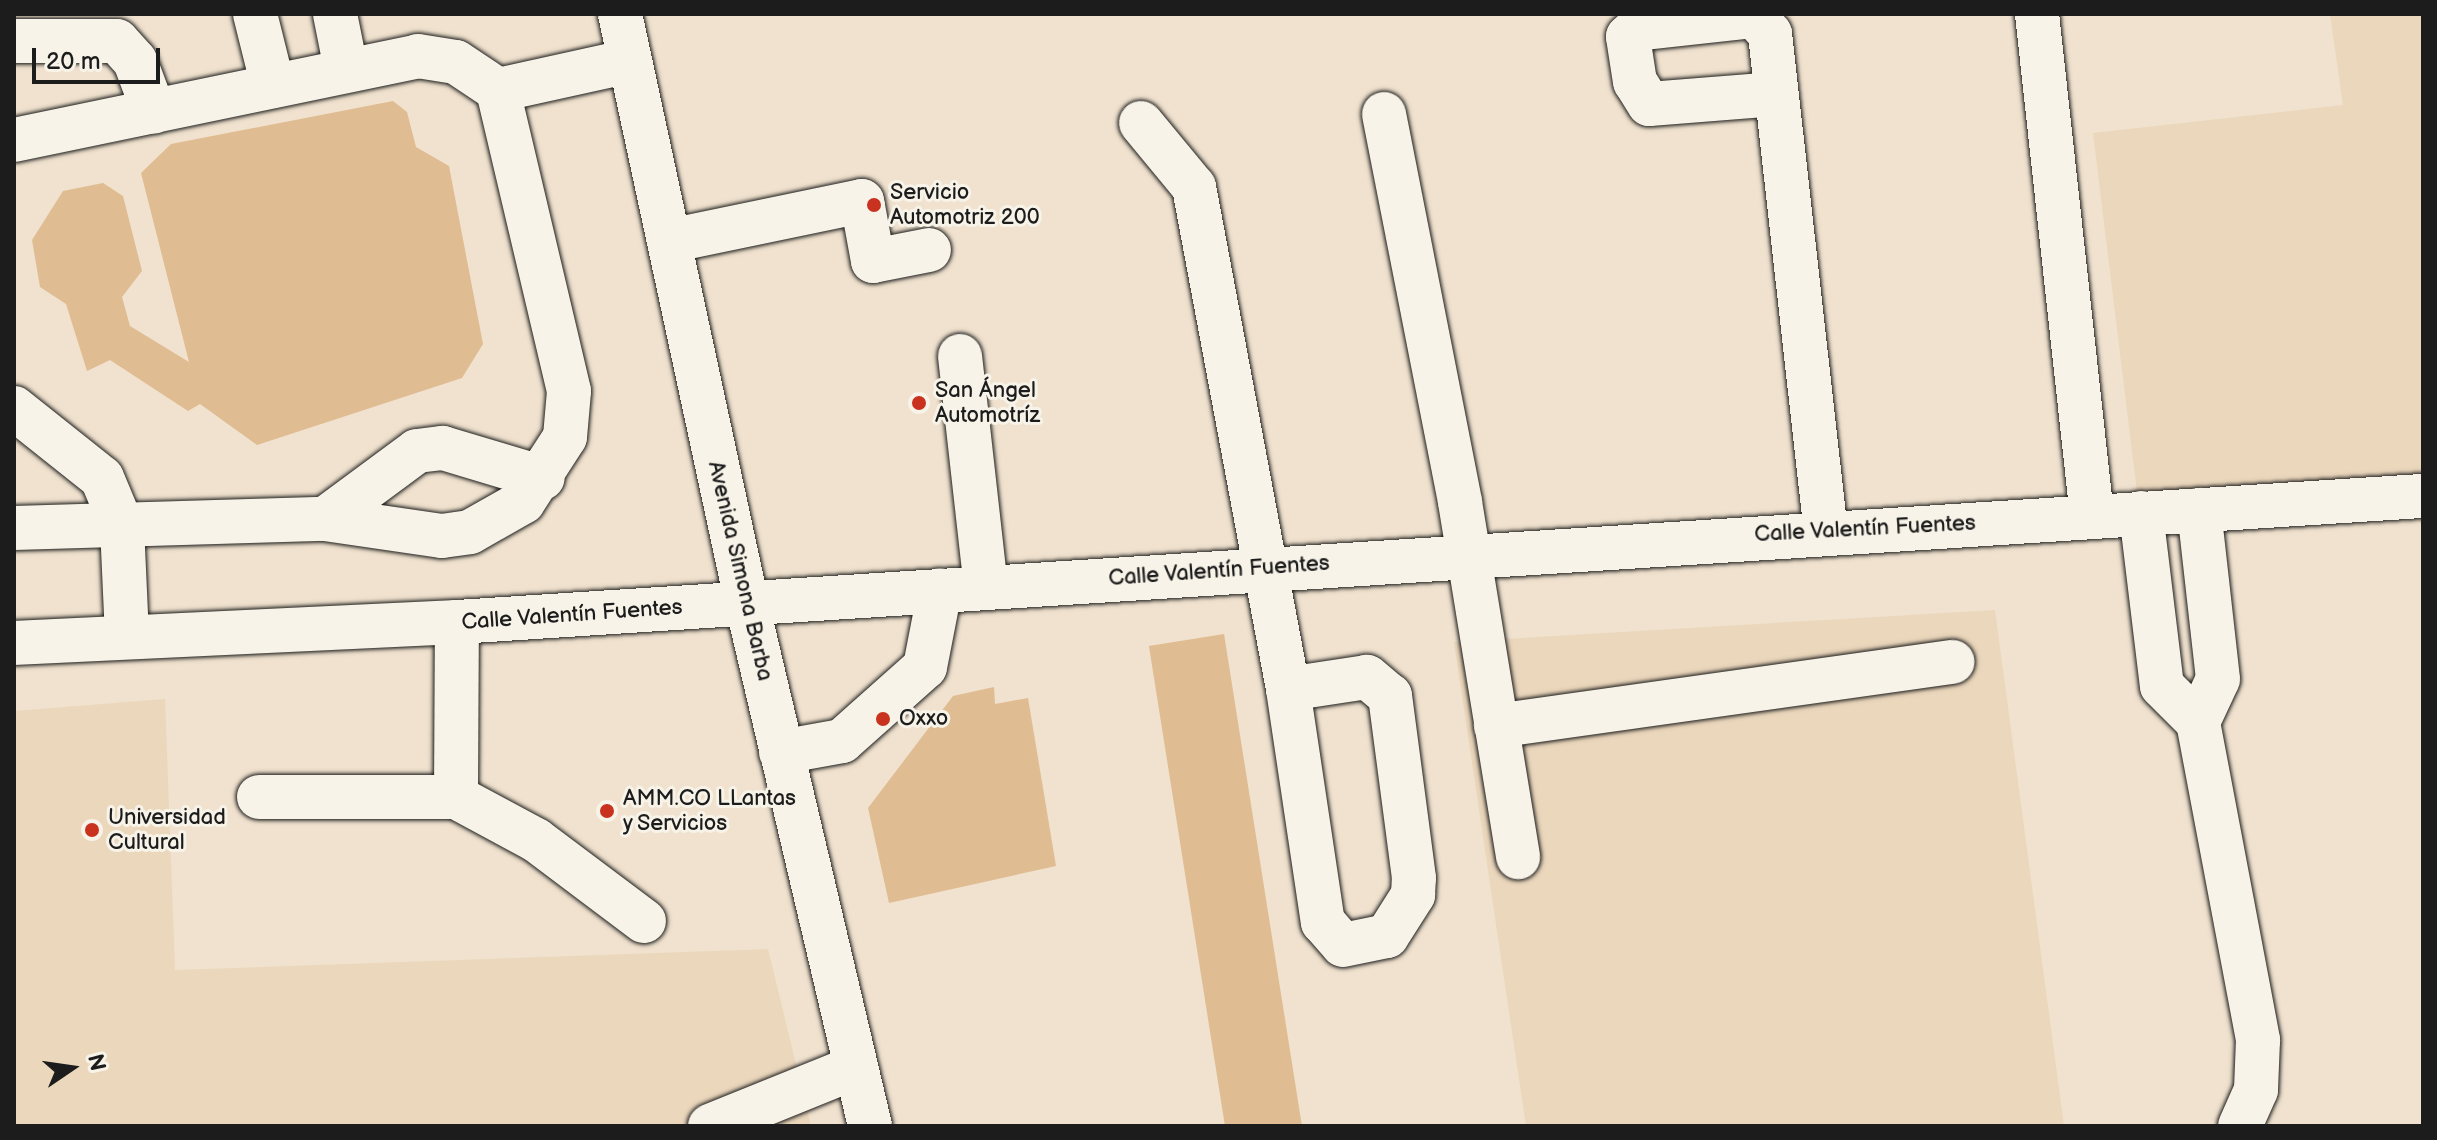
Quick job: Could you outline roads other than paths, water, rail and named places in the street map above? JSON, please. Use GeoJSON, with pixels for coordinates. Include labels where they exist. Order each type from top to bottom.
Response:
{"type":"FeatureCollection","features":[{"type":"Feature","properties":{"kind":"street"},"geometry":{"type":"LineString","coordinates":[[255,14],[273,86]]}},
{"type":"Feature","properties":{"kind":"street"},"geometry":{"type":"LineString","coordinates":[[335,14],[346,69]]}},
{"type":"Feature","properties":{"kind":"street","name":"Avenida Simona Barba"},"geometry":{"type":"LineString","coordinates":[[620,14],[747,604],[870,1126]]}},
{"type":"Feature","properties":{"kind":"street"},"geometry":{"type":"LineString","coordinates":[[2037,14],[2092,516]]}},
{"type":"Feature","properties":{"kind":"street"},"geometry":{"type":"LineString","coordinates":[[29,31],[117,41],[135,61],[154,112]]}},
{"type":"Feature","properties":{"kind":"street"},"geometry":{"type":"LineString","coordinates":[[14,140],[346,69],[437,56],[498,90],[630,61]]}},
{"type":"Feature","properties":{"kind":"street"},"geometry":{"type":"LineString","coordinates":[[14,528],[325,519],[405,536],[470,532],[523,502],[543,478],[565,437],[569,391],[498,90]]}},
{"type":"Feature","properties":{"kind":"street"},"geometry":{"type":"LineString","coordinates":[[1776,94],[1826,530]]}},
{"type":"Feature","properties":{"kind":"street"},"geometry":{"type":"LineString","coordinates":[[1384,114],[1466,554],[1518,857]]}},
{"type":"Feature","properties":{"kind":"street"},"geometry":{"type":"LineString","coordinates":[[1141,123],[1194,187],[1288,689],[1323,922],[1343,945],[1387,936],[1413,895],[1414,878],[1390,696],[1367,677],[1288,689]]}},
{"type":"Feature","properties":{"kind":"street"},"geometry":{"type":"LineString","coordinates":[[669,241],[862,201],[873,261],[929,250]]}},
{"type":"Feature","properties":{"kind":"street"},"geometry":{"type":"LineString","coordinates":[[960,356],[986,586]]}},
{"type":"Feature","properties":{"kind":"street"},"geometry":{"type":"LineString","coordinates":[[14,408],[102,478],[122,526],[127,637]]}},
{"type":"Feature","properties":{"kind":"street"},"geometry":{"type":"LineString","coordinates":[[325,519],[417,451],[443,448],[543,478]]}},
{"type":"Feature","properties":{"kind":"street","name":"Calle Valentín Fuentes"},"geometry":{"type":"LineString","coordinates":[[14,643],[457,622],[1826,530],[2423,496]]}},
{"type":"Feature","properties":{"kind":"street"},"geometry":{"type":"LineString","coordinates":[[2198,722],[2218,679],[2199,510]]}},
{"type":"Feature","properties":{"kind":"street"},"geometry":{"type":"LineString","coordinates":[[2141,513],[2162,686],[2198,722],[2258,1040],[2256,1090],[2240,1126]]}},
{"type":"Feature","properties":{"kind":"street"},"geometry":{"type":"LineString","coordinates":[[781,752],[842,741],[925,667],[940,590]]}},
{"type":"Feature","properties":{"kind":"street"},"geometry":{"type":"LineString","coordinates":[[456,797],[457,622]]}},
{"type":"Feature","properties":{"kind":"street"},"geometry":{"type":"LineString","coordinates":[[1496,726],[1953,662]]}},
{"type":"Feature","properties":{"kind":"street"},"geometry":{"type":"LineString","coordinates":[[259,797],[456,797],[536,840],[644,921]]}},
{"type":"Feature","properties":{"kind":"street"},"geometry":{"type":"LineString","coordinates":[[710,1126],[856,1067]]}},
{"type":"Feature","properties":{"kind":"place","name":"Servicio Automotriz 200"},"geometry":{"type":"Point","coordinates":[874,205]}},
{"type":"Feature","properties":{"kind":"place","name":"San Ángel Automotríz"},"geometry":{"type":"Point","coordinates":[919,403]}},
{"type":"Feature","properties":{"kind":"place","name":"Oxxo"},"geometry":{"type":"Point","coordinates":[883,719]}},
{"type":"Feature","properties":{"kind":"place","name":"AMM.CO LLantas y Servicios"},"geometry":{"type":"Point","coordinates":[607,811]}},
{"type":"Feature","properties":{"kind":"place","name":"Universidad Cultural"},"geometry":{"type":"Point","coordinates":[92,830]}}]}
